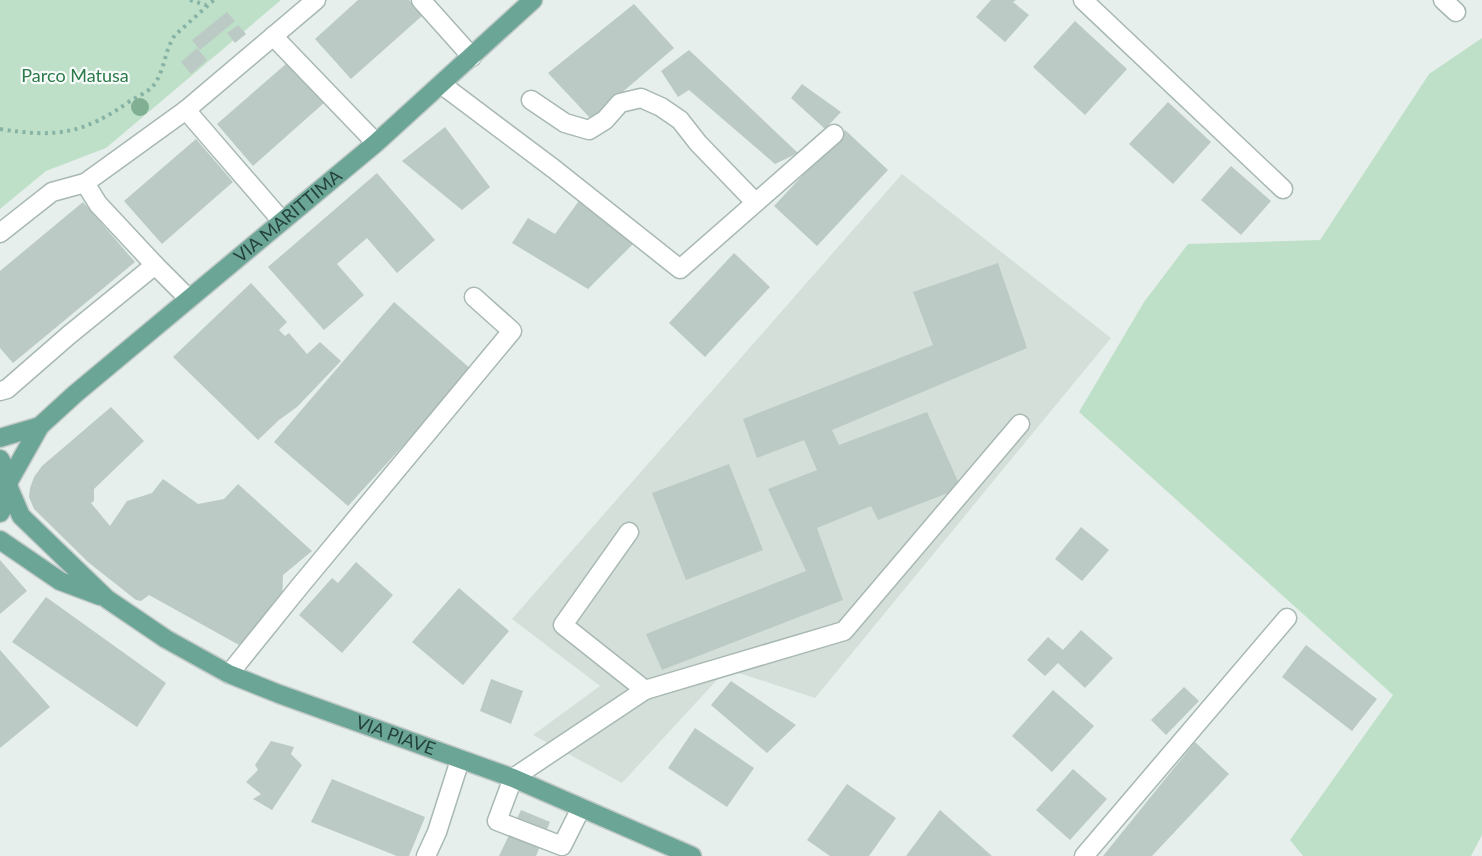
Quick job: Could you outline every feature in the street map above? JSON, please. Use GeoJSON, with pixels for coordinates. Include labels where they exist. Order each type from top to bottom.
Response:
{"type":"FeatureCollection","features":[{"type":"Feature","properties":{"kind":"main road","name":"VIA MARITTIMA"},"geometry":{"type":"LineString","coordinates":[[0,513],[7,500],[9,484],[40,426],[376,143],[533,0]]}},
{"type":"Feature","properties":{"kind":"main road","name":"VIA MARITTIMA"},"geometry":{"type":"LineString","coordinates":[[0,438],[40,426]]}},
{"type":"Feature","properties":{"kind":"main road","name":"VIA PIAVE"},"geometry":{"type":"LineString","coordinates":[[0,459],[6,468],[9,484],[21,516],[107,599],[166,639],[229,674],[513,778],[692,856]]}},
{"type":"Feature","properties":{"kind":"main road","name":"VIA PIAVE"},"geometry":{"type":"LineString","coordinates":[[0,540],[60,581],[107,599]]}},
{"type":"Feature","properties":{"kind":"street"},"geometry":{"type":"LineString","coordinates":[[0,233],[52,192],[85,183],[186,110],[316,0]]}},
{"type":"Feature","properties":{"kind":"street"},"geometry":{"type":"LineString","coordinates":[[422,0],[472,57]]}},
{"type":"Feature","properties":{"kind":"street"},"geometry":{"type":"LineString","coordinates":[[1083,0],[1283,189]]}},
{"type":"Feature","properties":{"kind":"street"},"geometry":{"type":"LineString","coordinates":[[273,36],[376,143]]}},
{"type":"Feature","properties":{"kind":"street"},"geometry":{"type":"LineString","coordinates":[[441,84],[518,141],[680,269],[834,134]]}},
{"type":"Feature","properties":{"kind":"street"},"geometry":{"type":"LineString","coordinates":[[531,100],[565,123],[589,130],[605,120],[620,103],[641,98],[662,107],[680,120],[755,202]]}},
{"type":"Feature","properties":{"kind":"street"},"geometry":{"type":"LineString","coordinates":[[186,110],[282,221]]}},
{"type":"Feature","properties":{"kind":"street"},"geometry":{"type":"LineString","coordinates":[[85,183],[98,204],[189,299]]}},
{"type":"Feature","properties":{"kind":"street"},"geometry":{"type":"LineString","coordinates":[[0,391],[7,389],[155,265]]}},
{"type":"Feature","properties":{"kind":"street"},"geometry":{"type":"LineString","coordinates":[[229,674],[512,331],[474,297]]}},
{"type":"Feature","properties":{"kind":"street"},"geometry":{"type":"LineString","coordinates":[[581,808],[562,846],[497,821],[513,778],[645,690],[844,631],[1020,424]]}},
{"type":"Feature","properties":{"kind":"street"},"geometry":{"type":"LineString","coordinates":[[629,532],[562,625],[645,690]]}},
{"type":"Feature","properties":{"kind":"street"},"geometry":{"type":"LineString","coordinates":[[1084,856],[1287,618]]}},
{"type":"Feature","properties":{"kind":"street"},"geometry":{"type":"LineString","coordinates":[[426,856],[437,832],[460,760]]}},
{"type":"Feature","properties":{"kind":"path"},"geometry":{"type":"LineString","coordinates":[[190,0],[207,5]]}},
{"type":"Feature","properties":{"kind":"path"},"geometry":{"type":"LineString","coordinates":[[0,129],[28,134],[60,133],[85,127],[105,118],[152,87],[164,65],[170,42],[185,24],[214,0]]}},
{"type":"Feature","properties":{"kind":"shaded area"},"geometry":{"type":"Polygon","coordinates":[[[902,174],[1111,338],[815,698],[727,669],[622,783],[533,735],[600,686],[512,619],[902,174]]]}},
{"type":"Feature","properties":{"kind":"green space","name":"Parco Matusa"},"geometry":{"type":"Polygon","coordinates":[[[0,0],[281,0],[106,148],[46,171],[0,209],[0,0]]]}},
{"type":"Feature","properties":{"kind":"green space"},"geometry":{"type":"Polygon","coordinates":[[[1482,38],[1482,835],[1471,856],[1303,856],[1290,840],[1393,695],[1079,412],[1144,302],[1188,244],[1320,240],[1429,74],[1482,38]]]}},
{"type":"Feature","properties":{"kind":"building"},"geometry":{"type":"Polygon","coordinates":[[[358,0],[409,0],[423,15],[351,79],[315,39],[358,0]]]}},
{"type":"Feature","properties":{"kind":"building"},"geometry":{"type":"Polygon","coordinates":[[[991,0],[1016,0],[1013,2],[1029,15],[1005,42],[976,17],[991,0]]]}},
{"type":"Feature","properties":{"kind":"building"},"geometry":{"type":"Polygon","coordinates":[[[634,4],[674,48],[591,119],[548,73],[634,4]]]}},
{"type":"Feature","properties":{"kind":"building"},"geometry":{"type":"Polygon","coordinates":[[[227,12],[235,21],[200,50],[192,40],[227,12]]]}},
{"type":"Feature","properties":{"kind":"building"},"geometry":{"type":"Polygon","coordinates":[[[1075,21],[1127,69],[1085,115],[1033,67],[1075,21]]]}},
{"type":"Feature","properties":{"kind":"building"},"geometry":{"type":"Polygon","coordinates":[[[238,25],[246,34],[235,43],[227,33],[238,25]]]}},
{"type":"Feature","properties":{"kind":"building"},"geometry":{"type":"Polygon","coordinates":[[[197,48],[207,60],[191,74],[181,62],[197,48]]]}},
{"type":"Feature","properties":{"kind":"building"},"geometry":{"type":"Polygon","coordinates":[[[689,50],[798,153],[775,164],[689,90],[678,97],[661,71],[689,50]]]}},
{"type":"Feature","properties":{"kind":"building"},"geometry":{"type":"Polygon","coordinates":[[[287,63],[324,103],[253,166],[217,124],[287,63]]]}},
{"type":"Feature","properties":{"kind":"building"},"geometry":{"type":"Polygon","coordinates":[[[802,84],[841,112],[825,129],[791,98],[802,84]]]}},
{"type":"Feature","properties":{"kind":"building"},"geometry":{"type":"Polygon","coordinates":[[[1168,102],[1211,142],[1173,184],[1129,144],[1168,102]]]}},
{"type":"Feature","properties":{"kind":"building"},"geometry":{"type":"Polygon","coordinates":[[[445,127],[490,187],[462,210],[402,161],[445,127]]]}},
{"type":"Feature","properties":{"kind":"building"},"geometry":{"type":"Polygon","coordinates":[[[845,130],[888,170],[817,246],[774,206],[845,130]]]}},
{"type":"Feature","properties":{"kind":"building"},"geometry":{"type":"Polygon","coordinates":[[[196,139],[233,182],[162,244],[124,201],[196,139]]]}},
{"type":"Feature","properties":{"kind":"building"},"geometry":{"type":"Polygon","coordinates":[[[1231,166],[1271,201],[1241,235],[1201,200],[1231,166]]]}},
{"type":"Feature","properties":{"kind":"building"},"geometry":{"type":"Polygon","coordinates":[[[377,173],[435,240],[397,273],[367,238],[337,264],[364,295],[324,330],[268,267],[377,173]]]}},
{"type":"Feature","properties":{"kind":"building"},"geometry":{"type":"Polygon","coordinates":[[[581,198],[636,241],[588,289],[512,243],[528,218],[555,234],[581,198]]]}},
{"type":"Feature","properties":{"kind":"building"},"geometry":{"type":"Polygon","coordinates":[[[83,202],[135,262],[13,363],[0,348],[0,271],[83,202]]]}},
{"type":"Feature","properties":{"kind":"building"},"geometry":{"type":"Polygon","coordinates":[[[734,253],[770,287],[705,357],[669,323],[734,253]]]}},
{"type":"Feature","properties":{"kind":"building"},"geometry":{"type":"Polygon","coordinates":[[[998,263],[1027,348],[832,430],[839,445],[927,412],[961,488],[878,520],[871,506],[817,528],[843,600],[662,670],[646,634],[806,571],[768,489],[817,470],[804,440],[757,458],[743,419],[933,345],[913,292],[998,263]]]}},
{"type":"Feature","properties":{"kind":"building"},"geometry":{"type":"Polygon","coordinates":[[[251,283],[287,322],[279,330],[285,336],[289,333],[307,354],[320,342],[341,361],[297,407],[258,440],[173,357],[251,283]]]}},
{"type":"Feature","properties":{"kind":"building"},"geometry":{"type":"Polygon","coordinates":[[[394,302],[472,370],[348,506],[274,442],[394,302]]]}},
{"type":"Feature","properties":{"kind":"building"},"geometry":{"type":"Polygon","coordinates":[[[111,407],[144,441],[94,489],[94,501],[91,503],[110,526],[127,501],[152,493],[163,479],[198,504],[224,499],[238,484],[312,551],[283,575],[282,602],[239,645],[149,595],[141,601],[136,600],[88,562],[34,509],[29,497],[30,488],[42,466],[111,407]]]}},
{"type":"Feature","properties":{"kind":"building"},"geometry":{"type":"Polygon","coordinates":[[[729,464],[763,550],[686,580],[652,493],[729,464]]]}},
{"type":"Feature","properties":{"kind":"building"},"geometry":{"type":"Polygon","coordinates":[[[1081,527],[1109,550],[1082,581],[1055,559],[1081,527]]]}},
{"type":"Feature","properties":{"kind":"building"},"geometry":{"type":"Polygon","coordinates":[[[0,560],[27,591],[0,614],[0,560]]]}},
{"type":"Feature","properties":{"kind":"building"},"geometry":{"type":"Polygon","coordinates":[[[356,562],[393,595],[342,653],[299,615],[332,578],[338,583],[356,562]]]}},
{"type":"Feature","properties":{"kind":"building"},"geometry":{"type":"Polygon","coordinates":[[[459,588],[509,631],[463,685],[412,642],[459,588]]]}},
{"type":"Feature","properties":{"kind":"building"},"geometry":{"type":"Polygon","coordinates":[[[46,597],[166,683],[137,727],[12,642],[46,597]]]}},
{"type":"Feature","properties":{"kind":"building"},"geometry":{"type":"Polygon","coordinates":[[[1081,630],[1113,658],[1085,688],[1058,663],[1045,676],[1027,660],[1048,637],[1063,650],[1081,630]]]}},
{"type":"Feature","properties":{"kind":"building"},"geometry":{"type":"Polygon","coordinates":[[[1306,645],[1377,699],[1352,731],[1282,677],[1306,645]]]}},
{"type":"Feature","properties":{"kind":"building"},"geometry":{"type":"Polygon","coordinates":[[[0,650],[50,707],[0,748],[0,650]]]}},
{"type":"Feature","properties":{"kind":"building"},"geometry":{"type":"Polygon","coordinates":[[[491,679],[523,691],[511,724],[480,711],[491,679]]]}},
{"type":"Feature","properties":{"kind":"building"},"geometry":{"type":"Polygon","coordinates":[[[731,681],[796,725],[767,753],[711,705],[731,681]]]}},
{"type":"Feature","properties":{"kind":"building"},"geometry":{"type":"Polygon","coordinates":[[[1184,687],[1199,701],[1166,735],[1151,720],[1184,687]]]}},
{"type":"Feature","properties":{"kind":"building"},"geometry":{"type":"Polygon","coordinates":[[[1053,690],[1094,726],[1052,772],[1012,736],[1053,690]]]}},
{"type":"Feature","properties":{"kind":"building"},"geometry":{"type":"Polygon","coordinates":[[[695,728],[754,768],[727,807],[668,768],[695,728]]]}},
{"type":"Feature","properties":{"kind":"building"},"geometry":{"type":"Polygon","coordinates":[[[271,741],[294,747],[291,754],[302,765],[272,810],[253,799],[261,794],[246,782],[258,770],[255,765],[271,741]]]}},
{"type":"Feature","properties":{"kind":"building"},"geometry":{"type":"Polygon","coordinates":[[[1195,742],[1229,774],[1152,856],[1103,856],[1195,742]]]}},
{"type":"Feature","properties":{"kind":"building"},"geometry":{"type":"Polygon","coordinates":[[[1073,769],[1107,799],[1070,840],[1036,810],[1073,769]]]}},
{"type":"Feature","properties":{"kind":"building"},"geometry":{"type":"Polygon","coordinates":[[[332,779],[425,817],[409,856],[397,856],[311,822],[332,779]]]}},
{"type":"Feature","properties":{"kind":"building"},"geometry":{"type":"Polygon","coordinates":[[[847,784],[896,818],[869,856],[830,856],[807,840],[847,784]]]}},
{"type":"Feature","properties":{"kind":"building"},"geometry":{"type":"Polygon","coordinates":[[[521,810],[550,822],[536,856],[499,856],[521,810]]]}},
{"type":"Feature","properties":{"kind":"building"},"geometry":{"type":"Polygon","coordinates":[[[940,810],[992,856],[906,856],[940,810]]]}}]}
